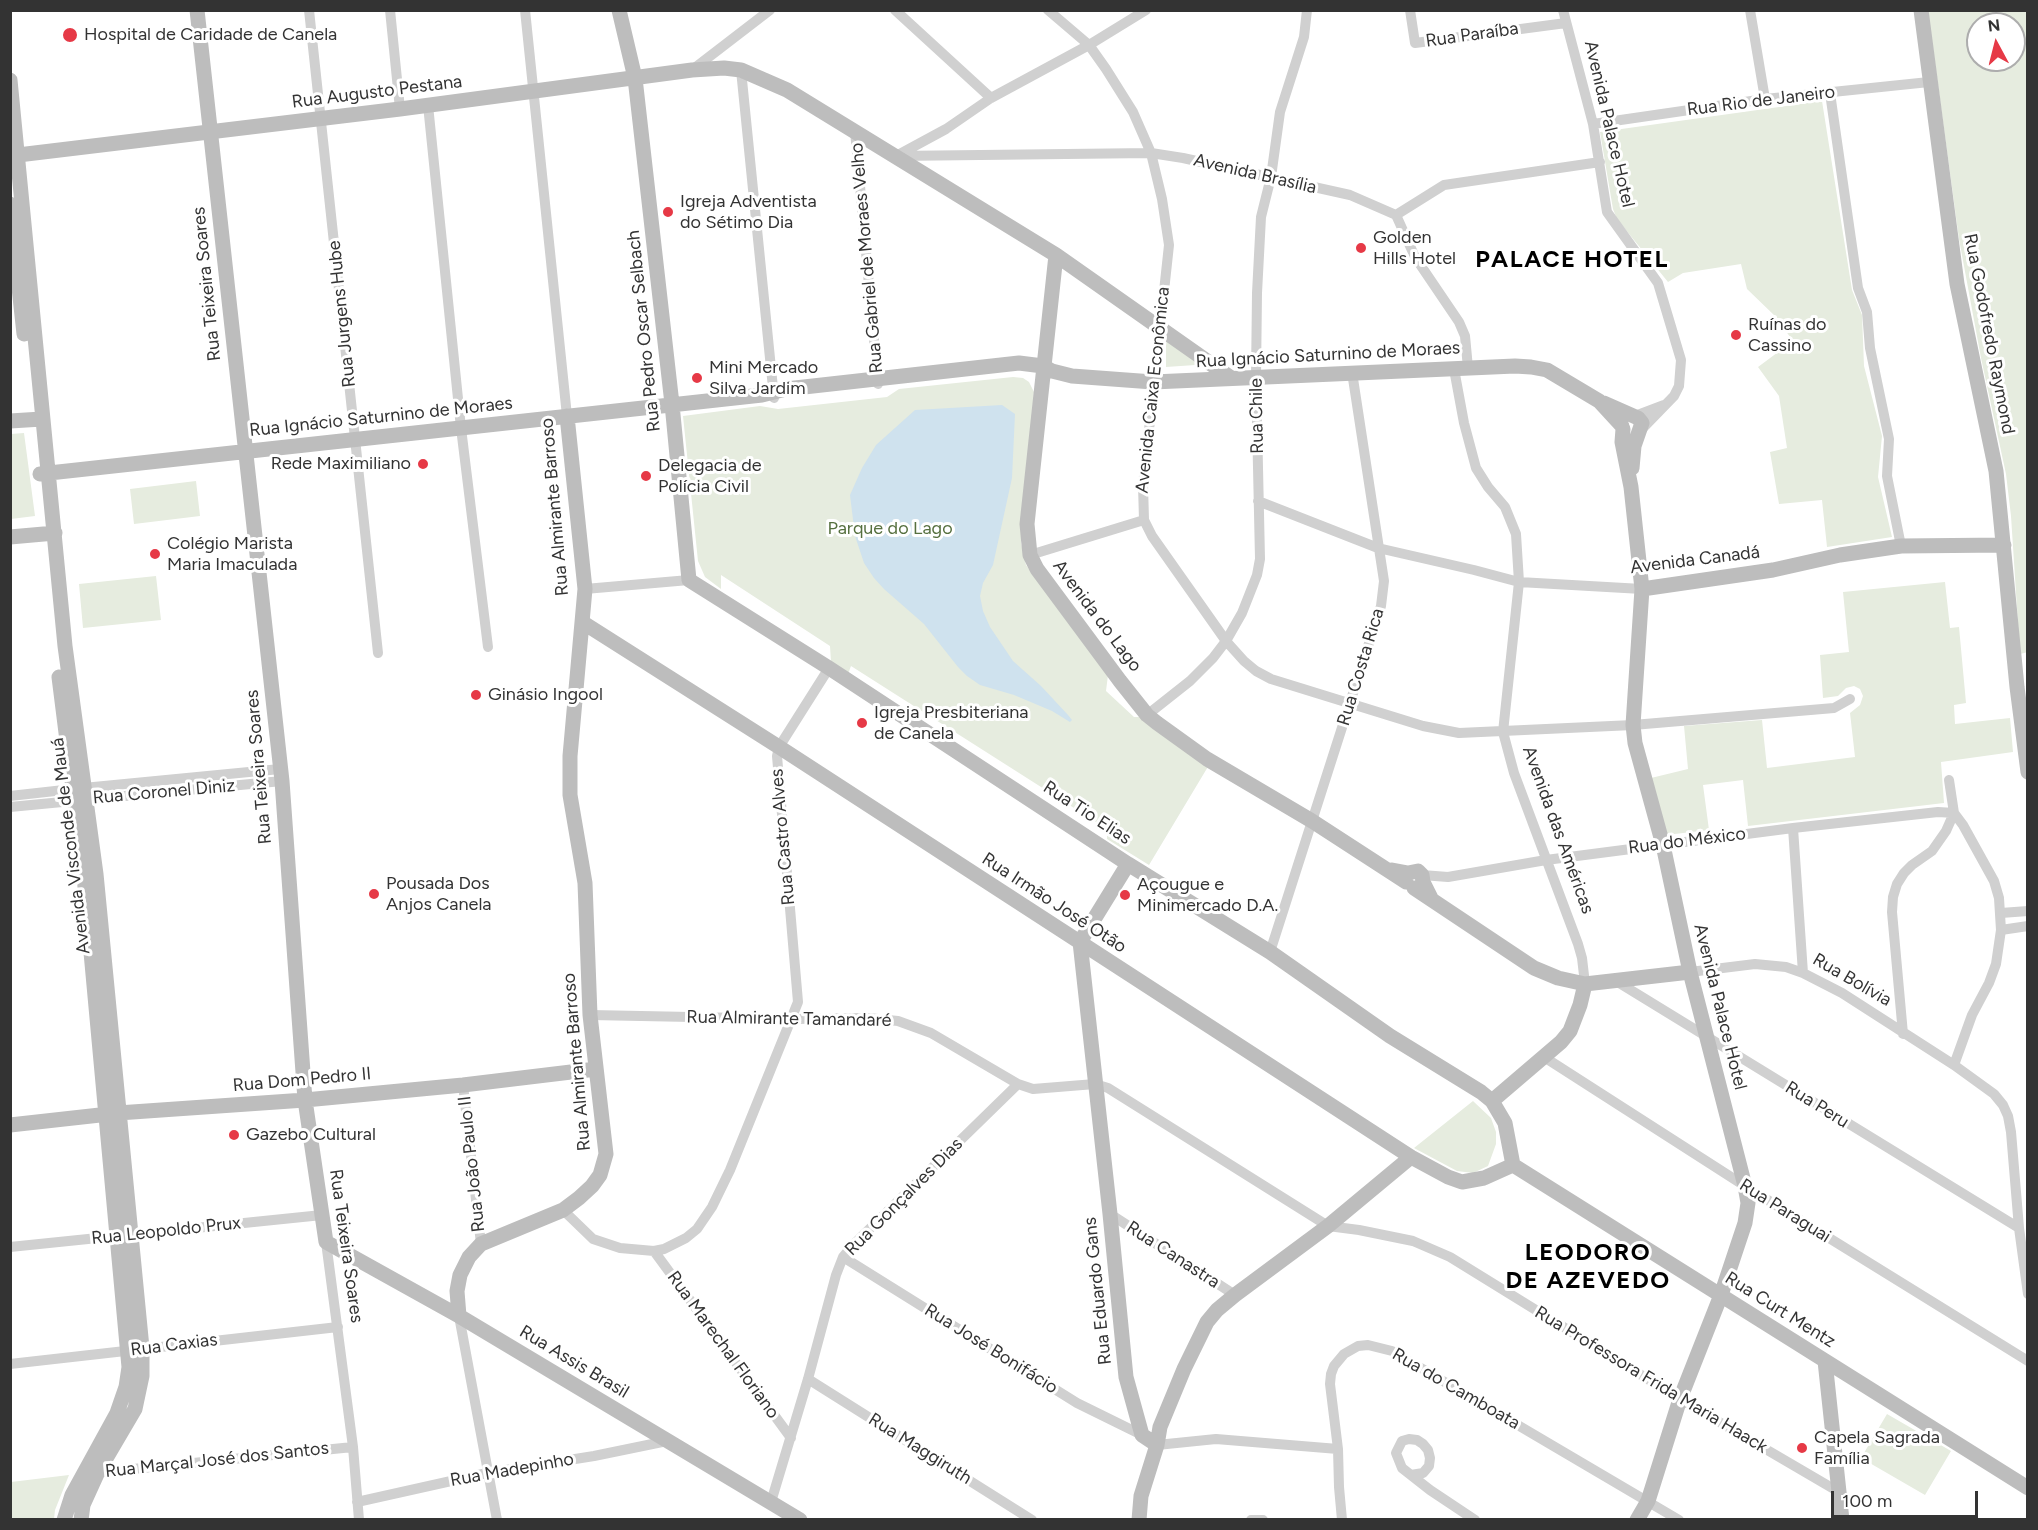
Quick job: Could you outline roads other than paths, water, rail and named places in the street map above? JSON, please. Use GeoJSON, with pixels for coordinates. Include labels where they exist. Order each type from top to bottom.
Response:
{"type":"FeatureCollection","features":[{"type":"Feature","properties":{"kind":"street","name":"Rua Teixeira Soares"},"geometry":{"type":"LineString","coordinates":[[197,10],[281,775],[304,1100],[338,1327],[353,1447],[359,1520]]}},
{"type":"Feature","properties":{"kind":"street","name":"Rua Jurgens Hube"},"geometry":{"type":"LineString","coordinates":[[309,10],[378,653]]}},
{"type":"Feature","properties":{"kind":"street"},"geometry":{"type":"LineString","coordinates":[[390,10],[400,109]]}},
{"type":"Feature","properties":{"kind":"street","name":"Rua Almirante Barroso"},"geometry":{"type":"LineString","coordinates":[[481,1244],[563,1210],[592,1186],[604,1164],[605,1139],[590,1015],[585,883],[570,795],[569,767],[585,589],[525,10]]}},
{"type":"Feature","properties":{"kind":"street","name":"Rua Pedro Oscar Selbach"},"geometry":{"type":"LineString","coordinates":[[619,10],[635,78],[672,404],[689,580]]}},
{"type":"Feature","properties":{"kind":"street"},"geometry":{"type":"LineString","coordinates":[[692,70],[770,10]]}},
{"type":"Feature","properties":{"kind":"street"},"geometry":{"type":"LineString","coordinates":[[895,10],[991,98]]}},
{"type":"Feature","properties":{"kind":"street","name":"Avenida Caixa Econômica"},"geometry":{"type":"LineString","coordinates":[[1048,10],[1089,45],[1133,112],[1151,153],[1164,209],[1169,245],[1158,328],[1143,485],[1144,520],[1152,536],[1226,641],[1244,661],[1263,675],[1441,731],[1459,734],[1633,725],[1834,708],[1850,699]]}},
{"type":"Feature","properties":{"kind":"street"},"geometry":{"type":"LineString","coordinates":[[895,156],[946,129],[991,98],[1089,45],[1146,10]]}},
{"type":"Feature","properties":{"kind":"street","name":"Rua Chile"},"geometry":{"type":"LineString","coordinates":[[1147,714],[1195,676],[1226,641],[1242,613],[1257,575],[1260,559],[1256,376],[1260,217],[1271,177],[1280,112],[1304,37],[1307,10]]}},
{"type":"Feature","properties":{"kind":"street","name":"Rua Paraíba"},"geometry":{"type":"LineString","coordinates":[[1410,10],[1415,43],[1566,23]]}},
{"type":"Feature","properties":{"kind":"street","name":"Avenida Palace Hotel"},"geometry":{"type":"LineString","coordinates":[[1563,10],[1593,124],[1607,212],[1658,283],[1677,341],[1681,374],[1679,386],[1668,404],[1632,425],[1631,487],[1642,589],[1633,725],[1635,743],[1663,845],[1690,972],[1748,1203],[1745,1223],[1720,1295],[1680,1399],[1647,1501],[1637,1520]]}},
{"type":"Feature","properties":{"kind":"street"},"geometry":{"type":"LineString","coordinates":[[1750,10],[1765,99]]}},
{"type":"Feature","properties":{"kind":"street","name":"Rua Godofredo Raymond"},"geometry":{"type":"LineString","coordinates":[[1921,10],[1957,284],[1996,471],[2017,687],[2028,772]]}},
{"type":"Feature","properties":{"kind":"street","name":"Rua Augusto Pestana"},"geometry":{"type":"LineString","coordinates":[[13,155],[321,119],[692,70],[741,70]]}},
{"type":"Feature","properties":{"kind":"street"},"geometry":{"type":"LineString","coordinates":[[770,394],[741,70],[780,86],[1056,255],[1231,378]]}},
{"type":"Feature","properties":{"kind":"street","name":"Avenida Visconde de Mauá"},"geometry":{"type":"LineString","coordinates":[[10,80],[13,155],[51,533],[56,649],[90,875],[135,1349],[142,1376],[135,1409],[72,1495],[64,1520]]}},
{"type":"Feature","properties":{"kind":"street","name":"Rua Rio de Janeiro"},"geometry":{"type":"LineString","coordinates":[[1593,124],[1765,99],[1929,82]]}},
{"type":"Feature","properties":{"kind":"street"},"geometry":{"type":"LineString","coordinates":[[1830,93],[1858,288],[1867,312],[1870,348],[1888,439],[1887,476],[1901,546]]}},
{"type":"Feature","properties":{"kind":"street"},"geometry":{"type":"LineString","coordinates":[[428,105],[461,428],[488,647]]}},
{"type":"Feature","properties":{"kind":"street","name":"Rua Gabriel de Moraes Velho"},"geometry":{"type":"LineString","coordinates":[[855,131],[878,382]]}},
{"type":"Feature","properties":{"kind":"street","name":"Avenida Brasília"},"geometry":{"type":"LineString","coordinates":[[895,156],[1151,153],[1350,195],[1396,215]]}},
{"type":"Feature","properties":{"kind":"street"},"geometry":{"type":"LineString","coordinates":[[1396,215],[1444,185],[1599,162]]}},
{"type":"Feature","properties":{"kind":"street","name":"Avenida Visconde de Mauá"},"geometry":{"type":"LineString","coordinates":[[10,204],[38,419]]}},
{"type":"Feature","properties":{"kind":"street","name":"Avenida das Américas"},"geometry":{"type":"LineString","coordinates":[[1396,215],[1415,257],[1460,322],[1465,336],[1461,369],[1464,423],[1476,468],[1505,507],[1516,534],[1518,582],[1503,732],[1514,773],[1578,944],[1585,984],[1570,1031],[1544,1057],[1492,1101]]}},
{"type":"Feature","properties":{"kind":"street","name":"Avenida do Lago"},"geometry":{"type":"LineString","coordinates":[[1056,255],[1046,370],[1027,524],[1030,555],[1037,569],[1147,714],[1183,743],[1312,821],[1383,868],[1419,885],[1534,968],[1558,978],[1585,984]]}},
{"type":"Feature","properties":{"kind":"street","name":"Rua Ignácio Saturnino de Moraes"},"geometry":{"type":"LineString","coordinates":[[44,473],[932,376],[1046,370],[1072,376],[1153,382],[1515,366],[1547,370],[1599,401],[1613,406],[1632,425]]}},
{"type":"Feature","properties":{"kind":"street","name":"Rua Costa Rica"},"geometry":{"type":"LineString","coordinates":[[1270,952],[1381,606],[1384,581],[1352,372]]}},
{"type":"Feature","properties":{"kind":"street"},"geometry":{"type":"LineString","coordinates":[[10,421],[38,419]]}},
{"type":"Feature","properties":{"kind":"street","name":"Avenida Canadá"},"geometry":{"type":"LineString","coordinates":[[1258,501],[1378,548],[1518,582],[1642,589],[1773,570],[1840,555],[1901,546],[2004,545]]}},
{"type":"Feature","properties":{"kind":"street"},"geometry":{"type":"LineString","coordinates":[[1030,555],[1144,520]]}},
{"type":"Feature","properties":{"kind":"street"},"geometry":{"type":"LineString","coordinates":[[10,537],[51,533]]}},
{"type":"Feature","properties":{"kind":"street"},"geometry":{"type":"LineString","coordinates":[[585,589],[689,580]]}},
{"type":"Feature","properties":{"kind":"street","name":"Rua Tio Elias"},"geometry":{"type":"LineString","coordinates":[[689,580],[829,668],[1128,864],[1270,952],[1390,1036],[1481,1092],[1492,1101],[1506,1123],[1513,1165]]}},
{"type":"Feature","properties":{"kind":"street","name":"Rua Irmão José Otão"},"geometry":{"type":"LineString","coordinates":[[582,622],[1448,1178],[1462,1182],[1484,1178],[1513,1165]]}},
{"type":"Feature","properties":{"kind":"street","name":"Rua Castro Alves"},"geometry":{"type":"LineString","coordinates":[[654,1251],[664,1249],[686,1238],[697,1229],[712,1207],[730,1170],[793,1019],[798,1002],[777,756],[779,747],[829,668]]}},
{"type":"Feature","properties":{"kind":"street","name":"Rua Coronel Diniz"},"geometry":{"type":"LineString","coordinates":[[10,807],[156,781],[200,777],[281,775]]}},
{"type":"Feature","properties":{"kind":"street","name":"Rua Coronel Diniz"},"geometry":{"type":"LineString","coordinates":[[10,796],[158,793],[201,789],[281,775]]}},
{"type":"Feature","properties":{"kind":"street"},"geometry":{"type":"LineString","coordinates":[[200,777],[201,789]]}},
{"type":"Feature","properties":{"kind":"street"},"geometry":{"type":"LineString","coordinates":[[1949,780],[1954,813],[1990,873],[1999,898],[2001,913],[2001,930],[1995,964],[1989,983],[1972,1015],[1954,1065]]}},
{"type":"Feature","properties":{"kind":"street"},"geometry":{"type":"LineString","coordinates":[[156,781],[158,793]]}},
{"type":"Feature","properties":{"kind":"street","name":"Rua do México"},"geometry":{"type":"LineString","coordinates":[[1419,885],[1448,877],[1546,860],[1793,828],[1938,812],[1954,813]]}},
{"type":"Feature","properties":{"kind":"street"},"geometry":{"type":"LineString","coordinates":[[1904,1034],[1892,912],[1893,897],[1904,873],[1939,843],[1954,813]]}},
{"type":"Feature","properties":{"kind":"street"},"geometry":{"type":"LineString","coordinates":[[1793,828],[1803,973]]}},
{"type":"Feature","properties":{"kind":"street"},"geometry":{"type":"LineString","coordinates":[[1080,942],[1128,864]]}},
{"type":"Feature","properties":{"kind":"street"},"geometry":{"type":"LineString","coordinates":[[2001,913],[2028,911]]}},
{"type":"Feature","properties":{"kind":"street"},"geometry":{"type":"LineString","coordinates":[[2001,930],[2028,926]]}},
{"type":"Feature","properties":{"kind":"street","name":"Rua Eduardo Gans"},"geometry":{"type":"LineString","coordinates":[[1080,942],[1126,1377],[1142,1435]]}},
{"type":"Feature","properties":{"kind":"street","name":"Rua Bolívia"},"geometry":{"type":"LineString","coordinates":[[1585,984],[1755,964],[1786,967],[1842,993],[1985,1086],[2002,1105],[2008,1116],[2011,1132],[2019,1228]]}},
{"type":"Feature","properties":{"kind":"street","name":"Rua Peru"},"geometry":{"type":"LineString","coordinates":[[1616,981],[2019,1228]]}},
{"type":"Feature","properties":{"kind":"street","name":"Rua Almirante Tamandaré"},"geometry":{"type":"LineString","coordinates":[[590,1015],[793,1019],[868,1018],[898,1021],[916,1026],[1018,1084],[1043,1090],[1095,1084],[1118,1093],[1328,1226]]}},
{"type":"Feature","properties":{"kind":"street","name":"Rua Paraguai"},"geometry":{"type":"LineString","coordinates":[[1544,1057],[1745,1186],[2028,1361]]}},
{"type":"Feature","properties":{"kind":"street","name":"Rua Dom Pedro II"},"geometry":{"type":"LineString","coordinates":[[10,1125],[111,1113],[304,1100],[463,1085],[596,1069]]}},
{"type":"Feature","properties":{"kind":"street","name":"Rua Gonçalves Dias"},"geometry":{"type":"LineString","coordinates":[[771,1502],[843,1257],[1018,1084]]}},
{"type":"Feature","properties":{"kind":"street","name":"Rua João Paulo II"},"geometry":{"type":"LineString","coordinates":[[463,1085],[481,1244]]}},
{"type":"Feature","properties":{"kind":"street"},"geometry":{"type":"LineString","coordinates":[[1139,1520],[1141,1496],[1157,1445],[1160,1427],[1207,1322],[1235,1295],[1328,1226],[1412,1156]]}},
{"type":"Feature","properties":{"kind":"street","name":"Rua Curt Mentz"},"geometry":{"type":"LineString","coordinates":[[1513,1165],[2028,1488]]}},
{"type":"Feature","properties":{"kind":"street"},"geometry":{"type":"LineString","coordinates":[[563,1210],[593,1239],[620,1248],[654,1251]]}},
{"type":"Feature","properties":{"kind":"street","name":"Rua Canastra"},"geometry":{"type":"LineString","coordinates":[[1110,1214],[1235,1295]]}},
{"type":"Feature","properties":{"kind":"street","name":"Rua Leopoldo Prux"},"geometry":{"type":"LineString","coordinates":[[10,1247],[322,1215]]}},
{"type":"Feature","properties":{"kind":"street","name":"Rua Professora Frida Maria Haack"},"geometry":{"type":"LineString","coordinates":[[1328,1226],[1413,1241],[1450,1257],[1680,1399],[1839,1492]]}},
{"type":"Feature","properties":{"kind":"street"},"geometry":{"type":"LineString","coordinates":[[2019,1228],[2028,1294]]}},
{"type":"Feature","properties":{"kind":"street","name":"Rua Assis Brasil"},"geometry":{"type":"LineString","coordinates":[[326,1242],[459,1316],[800,1520]]}},
{"type":"Feature","properties":{"kind":"street"},"geometry":{"type":"LineString","coordinates":[[481,1244],[469,1257],[460,1275],[457,1291],[459,1316],[497,1520]]}},
{"type":"Feature","properties":{"kind":"street","name":"Rua Marechal Floriano"},"geometry":{"type":"LineString","coordinates":[[654,1251],[791,1438]]}},
{"type":"Feature","properties":{"kind":"street","name":"Rua José Bonifácio"},"geometry":{"type":"LineString","coordinates":[[843,1257],[1077,1403],[1142,1435]]}},
{"type":"Feature","properties":{"kind":"street","name":"Rua Caxias"},"geometry":{"type":"LineString","coordinates":[[10,1364],[338,1327]]}},
{"type":"Feature","properties":{"kind":"street","name":"Rua do Camboata"},"geometry":{"type":"LineString","coordinates":[[1342,1520],[1338,1449],[1330,1384],[1334,1366],[1344,1354],[1358,1346],[1368,1345],[1392,1351],[1679,1520]]}},
{"type":"Feature","properties":{"kind":"street"},"geometry":{"type":"LineString","coordinates":[[1825,1361],[1842,1520]]}},
{"type":"Feature","properties":{"kind":"street","name":"Rua Maggiruth"},"geometry":{"type":"LineString","coordinates":[[808,1379],[1032,1520]]}},
{"type":"Feature","properties":{"kind":"street"},"geometry":{"type":"LineString","coordinates":[[1142,1435],[1157,1445],[1216,1439],[1338,1449]]}},
{"type":"Feature","properties":{"kind":"street"},"geometry":{"type":"LineString","coordinates":[[1411,1475],[1423,1473],[1429,1466],[1430,1458],[1428,1450],[1417,1440],[1409,1439],[1402,1441],[1398,1446],[1396,1453],[1398,1463],[1411,1475],[1475,1520]]}},
{"type":"Feature","properties":{"kind":"street","name":"Rua Madepinho"},"geometry":{"type":"LineString","coordinates":[[357,1502],[487,1473],[594,1456],[667,1441]]}},
{"type":"Feature","properties":{"kind":"street","name":"Rua Marçal José dos Santos"},"geometry":{"type":"LineString","coordinates":[[90,1473],[353,1447]]}},
{"type":"Feature","properties":{"kind":"street","name":"Avenida Visconde de Mauá"},"geometry":{"type":"LineString","coordinates":[[81,1520],[90,1473]]}},
{"type":"Feature","properties":{"kind":"street"},"geometry":{"type":"LineString","coordinates":[[1251,1520],[1263,1520]]}},
{"type":"Feature","properties":{"kind":"water","name":"Parque do Lago"},"geometry":{"type":"Polygon","coordinates":[[[1002,405],[1015,414],[1012,478],[993,565],[983,583],[980,596],[983,611],[990,627],[1013,661],[1041,686],[1068,715],[1072,720],[1070,722],[1052,711],[1014,695],[980,685],[967,676],[924,624],[874,578],[864,563],[855,536],[850,495],[862,468],[876,445],[915,410],[1002,405]]]}},
{"type":"Feature","properties":{"kind":"place","name":"Hospital de Caridade de Canela"},"geometry":{"type":"Point","coordinates":[70,35]}},
{"type":"Feature","properties":{"kind":"place","name":"Igreja Adventista do Sétimo Dia"},"geometry":{"type":"Point","coordinates":[668,212]}},
{"type":"Feature","properties":{"kind":"place","name":"Golden Hills Hotel"},"geometry":{"type":"Point","coordinates":[1361,248]}},
{"type":"Feature","properties":{"kind":"place","name":"Ruínas do Cassino"},"geometry":{"type":"Point","coordinates":[1736,335]}},
{"type":"Feature","properties":{"kind":"place","name":"Mini Mercado Silva Jardim"},"geometry":{"type":"Point","coordinates":[697,378]}},
{"type":"Feature","properties":{"kind":"place","name":"Rede Maximiliano"},"geometry":{"type":"Point","coordinates":[423,464]}},
{"type":"Feature","properties":{"kind":"place","name":"Delegacia de Polícia Civil"},"geometry":{"type":"Point","coordinates":[646,476]}},
{"type":"Feature","properties":{"kind":"place","name":"Colégio Marista Maria Imaculada"},"geometry":{"type":"Point","coordinates":[155,554]}},
{"type":"Feature","properties":{"kind":"place","name":"Ginásio Ingool"},"geometry":{"type":"Point","coordinates":[476,695]}},
{"type":"Feature","properties":{"kind":"place","name":"Igreja Presbiteriana de Canela"},"geometry":{"type":"Point","coordinates":[862,723]}},
{"type":"Feature","properties":{"kind":"place","name":"Pousada Dos Anjos Canela"},"geometry":{"type":"Point","coordinates":[374,894]}},
{"type":"Feature","properties":{"kind":"place","name":"Açougue e Minimercado D.A."},"geometry":{"type":"Point","coordinates":[1125,895]}},
{"type":"Feature","properties":{"kind":"place","name":"Gazebo Cultural"},"geometry":{"type":"Point","coordinates":[234,1135]}},
{"type":"Feature","properties":{"kind":"place","name":"Capela Sagrada Família"},"geometry":{"type":"Point","coordinates":[1802,1448]}},
{"type":"Feature","properties":{"kind":"district","name":"PALACE HOTEL"},"geometry":{"type":"Point","coordinates":[1572,260]}},
{"type":"Feature","properties":{"kind":"district","name":"LEODORO DE AZEVEDO"},"geometry":{"type":"Point","coordinates":[1588,1267]}}]}
